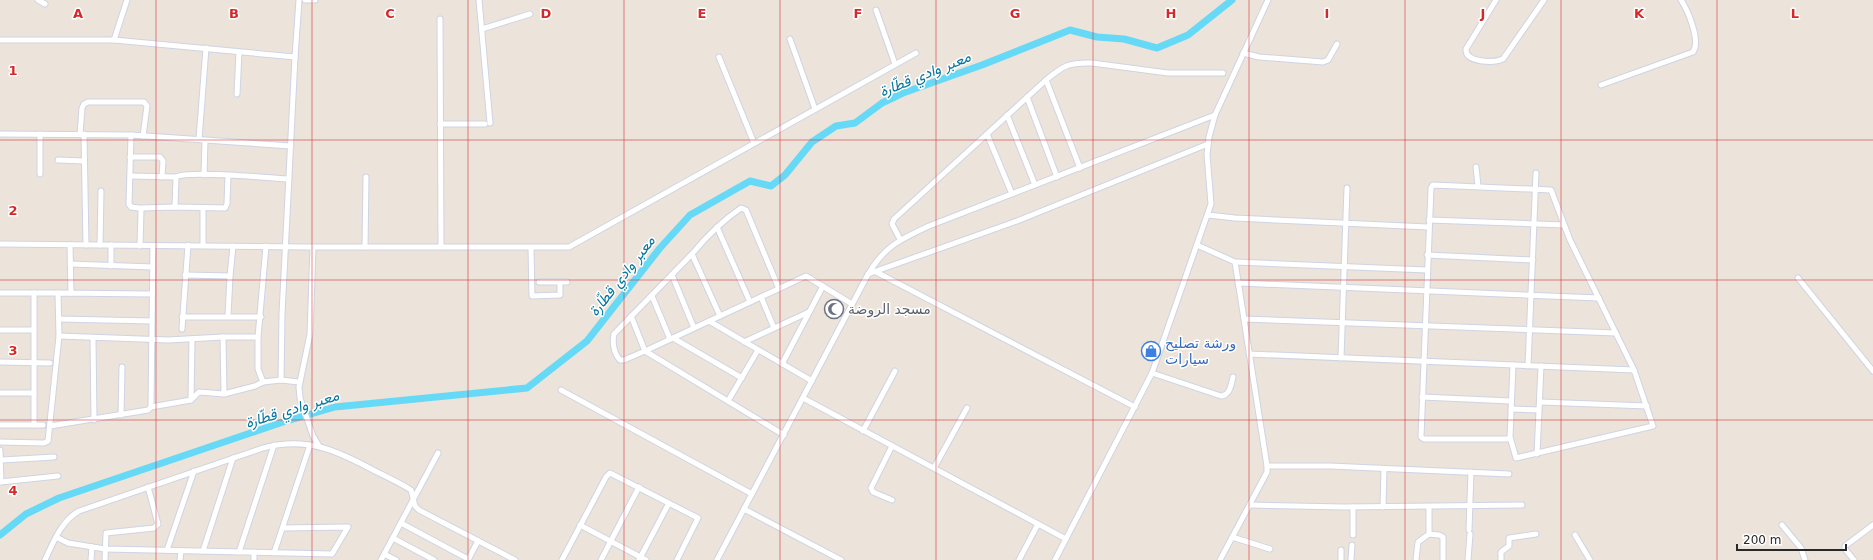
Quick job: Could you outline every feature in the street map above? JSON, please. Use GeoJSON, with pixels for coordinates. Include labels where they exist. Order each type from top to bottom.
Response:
{"type":"FeatureCollection","features":[{"type":"Feature","properties":{"kind":"street"},"geometry":{"type":"LineString","coordinates":[[38,0],[45,4]]}},
{"type":"Feature","properties":{"kind":"street"},"geometry":{"type":"LineString","coordinates":[[114,40],[127,0]]}},
{"type":"Feature","properties":{"kind":"street"},"geometry":{"type":"LineString","coordinates":[[281,380],[282,314],[299,0]]}},
{"type":"Feature","properties":{"kind":"street"},"geometry":{"type":"LineString","coordinates":[[305,0],[315,0]]}},
{"type":"Feature","properties":{"kind":"street"},"geometry":{"type":"LineString","coordinates":[[440,124],[488,124],[479,0]]}},
{"type":"Feature","properties":{"kind":"street"},"geometry":{"type":"LineString","coordinates":[[1055,560],[1152,373],[1208,215],[1211,199],[1207,165],[1208,144],[1215,115],[1268,0]]}},
{"type":"Feature","properties":{"kind":"street"},"geometry":{"type":"LineString","coordinates":[[1496,0],[1466,49],[1466,53],[1469,57],[1490,61],[1504,59],[1544,0]]}},
{"type":"Feature","properties":{"kind":"street"},"geometry":{"type":"LineString","coordinates":[[1602,84],[1692,52],[1696,47],[1696,42],[1689,18],[1681,0]]}},
{"type":"Feature","properties":{"kind":"street"},"geometry":{"type":"LineString","coordinates":[[876,10],[896,64]]}},
{"type":"Feature","properties":{"kind":"street"},"geometry":{"type":"LineString","coordinates":[[482,29],[530,14]]}},
{"type":"Feature","properties":{"kind":"street"},"geometry":{"type":"LineString","coordinates":[[440,19],[441,247]]}},
{"type":"Feature","properties":{"kind":"street"},"geometry":{"type":"LineString","coordinates":[[790,39],[815,109]]}},
{"type":"Feature","properties":{"kind":"street"},"geometry":{"type":"LineString","coordinates":[[0,40],[114,40],[295,57]]}},
{"type":"Feature","properties":{"kind":"street"},"geometry":{"type":"LineString","coordinates":[[1243,53],[1259,57],[1323,62],[1328,60],[1337,44]]}},
{"type":"Feature","properties":{"kind":"street"},"geometry":{"type":"LineString","coordinates":[[199,139],[206,48]]}},
{"type":"Feature","properties":{"kind":"street"},"geometry":{"type":"LineString","coordinates":[[237,94],[239,52]]}},
{"type":"Feature","properties":{"kind":"street"},"geometry":{"type":"LineString","coordinates":[[0,244],[565,248],[572,246],[916,53]]}},
{"type":"Feature","properties":{"kind":"street"},"geometry":{"type":"LineString","coordinates":[[719,57],[754,143]]}},
{"type":"Feature","properties":{"kind":"street"},"geometry":{"type":"LineString","coordinates":[[900,239],[892,224],[894,219],[1046,80],[1066,65],[1079,63],[1168,73],[1223,73]]}},
{"type":"Feature","properties":{"kind":"street"},"geometry":{"type":"LineString","coordinates":[[1046,80],[1080,168]]}},
{"type":"Feature","properties":{"kind":"street"},"geometry":{"type":"LineString","coordinates":[[1027,98],[1057,177]]}},
{"type":"Feature","properties":{"kind":"street"},"geometry":{"type":"LineString","coordinates":[[86,245],[82,134],[82,108],[84,104],[88,102],[144,102],[147,106],[143,136]]}},
{"type":"Feature","properties":{"kind":"street"},"geometry":{"type":"LineString","coordinates":[[1007,115],[1035,185]]}},
{"type":"Feature","properties":{"kind":"street"},"geometry":{"type":"LineString","coordinates":[[717,560],[868,274],[879,257],[900,239],[1215,115]]}},
{"type":"Feature","properties":{"kind":"street"},"geometry":{"type":"LineString","coordinates":[[0,134],[131,135],[291,146]]}},
{"type":"Feature","properties":{"kind":"street"},"geometry":{"type":"LineString","coordinates":[[40,134],[40,174]]}},
{"type":"Feature","properties":{"kind":"street"},"geometry":{"type":"LineString","coordinates":[[987,134],[1012,194]]}},
{"type":"Feature","properties":{"kind":"street"},"geometry":{"type":"LineString","coordinates":[[131,135],[130,206],[141,208],[227,207],[228,176]]}},
{"type":"Feature","properties":{"kind":"street"},"geometry":{"type":"LineString","coordinates":[[204,175],[205,140]]}},
{"type":"Feature","properties":{"kind":"street"},"geometry":{"type":"LineString","coordinates":[[868,274],[1017,221],[1208,144]]}},
{"type":"Feature","properties":{"kind":"street"},"geometry":{"type":"LineString","coordinates":[[130,157],[162,158],[162,177]]}},
{"type":"Feature","properties":{"kind":"street"},"geometry":{"type":"LineString","coordinates":[[58,160],[84,160]]}},
{"type":"Feature","properties":{"kind":"street"},"geometry":{"type":"LineString","coordinates":[[1476,167],[1478,186]]}},
{"type":"Feature","properties":{"kind":"street"},"geometry":{"type":"LineString","coordinates":[[1528,366],[1536,173]]}},
{"type":"Feature","properties":{"kind":"street"},"geometry":{"type":"LineString","coordinates":[[130,176],[176,177],[180,175],[204,175],[289,179]]}},
{"type":"Feature","properties":{"kind":"street"},"geometry":{"type":"LineString","coordinates":[[175,207],[176,177]]}},
{"type":"Feature","properties":{"kind":"street"},"geometry":{"type":"LineString","coordinates":[[365,247],[366,177]]}},
{"type":"Feature","properties":{"kind":"street"},"geometry":{"type":"LineString","coordinates":[[1510,439],[1422,439],[1420,436],[1428,227],[1431,188],[1433,185],[1536,188],[1548,189],[1552,191],[1564,225],[1634,370],[1653,424],[1651,427],[1516,458],[1510,439],[1513,365]]}},
{"type":"Feature","properties":{"kind":"street"},"geometry":{"type":"LineString","coordinates":[[1340,358],[1347,188]]}},
{"type":"Feature","properties":{"kind":"street"},"geometry":{"type":"LineString","coordinates":[[100,245],[101,191]]}},
{"type":"Feature","properties":{"kind":"street"},"geometry":{"type":"LineString","coordinates":[[140,246],[141,208]]}},
{"type":"Feature","properties":{"kind":"street"},"geometry":{"type":"LineString","coordinates":[[203,246],[204,208]]}},
{"type":"Feature","properties":{"kind":"street"},"geometry":{"type":"LineString","coordinates":[[779,289],[744,208],[741,208],[717,227],[614,334],[612,340],[617,358],[624,360],[672,339],[694,328],[779,289],[806,276],[852,304]]}},
{"type":"Feature","properties":{"kind":"street"},"geometry":{"type":"LineString","coordinates":[[1208,215],[1235,218],[1428,227]]}},
{"type":"Feature","properties":{"kind":"street"},"geometry":{"type":"LineString","coordinates":[[1429,220],[1564,225]]}},
{"type":"Feature","properties":{"kind":"street"},"geometry":{"type":"LineString","coordinates":[[717,227],[750,302]]}},
{"type":"Feature","properties":{"kind":"street"},"geometry":{"type":"LineString","coordinates":[[70,245],[71,292]]}},
{"type":"Feature","properties":{"kind":"street"},"geometry":{"type":"LineString","coordinates":[[111,245],[111,266]]}},
{"type":"Feature","properties":{"kind":"street"},"geometry":{"type":"LineString","coordinates":[[1197,245],[1235,262],[1427,270]]}},
{"type":"Feature","properties":{"kind":"street"},"geometry":{"type":"LineString","coordinates":[[151,407],[153,246]]}},
{"type":"Feature","properties":{"kind":"street"},"geometry":{"type":"LineString","coordinates":[[182,329],[188,246]]}},
{"type":"Feature","properties":{"kind":"street"},"geometry":{"type":"LineString","coordinates":[[228,316],[233,246]]}},
{"type":"Feature","properties":{"kind":"street"},"geometry":{"type":"LineString","coordinates":[[263,382],[258,369],[258,338],[266,246]]}},
{"type":"Feature","properties":{"kind":"street"},"geometry":{"type":"LineString","coordinates":[[313,247],[310,334],[299,382],[300,398],[313,436],[320,446]]}},
{"type":"Feature","properties":{"kind":"street"},"geometry":{"type":"LineString","coordinates":[[531,248],[532,296],[560,295],[560,282]]}},
{"type":"Feature","properties":{"kind":"street"},"geometry":{"type":"LineString","coordinates":[[692,254],[720,316]]}},
{"type":"Feature","properties":{"kind":"street"},"geometry":{"type":"LineString","coordinates":[[1427,255],[1533,260]]}},
{"type":"Feature","properties":{"kind":"street"},"geometry":{"type":"LineString","coordinates":[[1220,560],[1267,472],[1235,262]]}},
{"type":"Feature","properties":{"kind":"street"},"geometry":{"type":"LineString","coordinates":[[70,264],[153,267]]}},
{"type":"Feature","properties":{"kind":"street"},"geometry":{"type":"LineString","coordinates":[[876,272],[1135,407]]}},
{"type":"Feature","properties":{"kind":"street"},"geometry":{"type":"LineString","coordinates":[[185,275],[230,276]]}},
{"type":"Feature","properties":{"kind":"street"},"geometry":{"type":"LineString","coordinates":[[672,275],[694,328]]}},
{"type":"Feature","properties":{"kind":"street"},"geometry":{"type":"LineString","coordinates":[[1798,278],[1873,371]]}},
{"type":"Feature","properties":{"kind":"street"},"geometry":{"type":"LineString","coordinates":[[539,282],[567,282]]}},
{"type":"Feature","properties":{"kind":"street"},"geometry":{"type":"LineString","coordinates":[[1238,283],[1599,298]]}},
{"type":"Feature","properties":{"kind":"street"},"geometry":{"type":"LineString","coordinates":[[782,364],[823,286]]}},
{"type":"Feature","properties":{"kind":"street"},"geometry":{"type":"LineString","coordinates":[[0,293],[71,292],[152,294]]}},
{"type":"Feature","properties":{"kind":"street"},"geometry":{"type":"LineString","coordinates":[[34,293],[34,425]]}},
{"type":"Feature","properties":{"kind":"street"},"geometry":{"type":"LineString","coordinates":[[0,442],[46,443],[48,440],[59,336],[58,293]]}},
{"type":"Feature","properties":{"kind":"street"},"geometry":{"type":"LineString","coordinates":[[652,296],[672,339],[742,378]]}},
{"type":"Feature","properties":{"kind":"street"},"geometry":{"type":"LineString","coordinates":[[761,297],[774,328]]}},
{"type":"Feature","properties":{"kind":"street"},"geometry":{"type":"LineString","coordinates":[[744,342],[809,312]]}},
{"type":"Feature","properties":{"kind":"street"},"geometry":{"type":"LineString","coordinates":[[182,318],[228,316],[261,317]]}},
{"type":"Feature","properties":{"kind":"street"},"geometry":{"type":"LineString","coordinates":[[631,316],[644,351],[784,435]]}},
{"type":"Feature","properties":{"kind":"street"},"geometry":{"type":"LineString","coordinates":[[59,319],[152,320]]}},
{"type":"Feature","properties":{"kind":"street"},"geometry":{"type":"LineString","coordinates":[[1244,319],[1616,333]]}},
{"type":"Feature","properties":{"kind":"street"},"geometry":{"type":"LineString","coordinates":[[709,321],[812,381]]}},
{"type":"Feature","properties":{"kind":"street"},"geometry":{"type":"LineString","coordinates":[[0,330],[34,330]]}},
{"type":"Feature","properties":{"kind":"street"},"geometry":{"type":"LineString","coordinates":[[59,336],[93,339],[152,340],[223,337],[258,338]]}},
{"type":"Feature","properties":{"kind":"street"},"geometry":{"type":"LineString","coordinates":[[223,337],[224,394]]}},
{"type":"Feature","properties":{"kind":"street"},"geometry":{"type":"LineString","coordinates":[[93,339],[94,420]]}},
{"type":"Feature","properties":{"kind":"street"},"geometry":{"type":"LineString","coordinates":[[191,400],[192,339]]}},
{"type":"Feature","properties":{"kind":"street"},"geometry":{"type":"LineString","coordinates":[[728,401],[758,350]]}},
{"type":"Feature","properties":{"kind":"street"},"geometry":{"type":"LineString","coordinates":[[1250,354],[1634,370]]}},
{"type":"Feature","properties":{"kind":"street"},"geometry":{"type":"LineString","coordinates":[[0,362],[50,362]]}},
{"type":"Feature","properties":{"kind":"street"},"geometry":{"type":"LineString","coordinates":[[121,415],[122,366]]}},
{"type":"Feature","properties":{"kind":"street"},"geometry":{"type":"LineString","coordinates":[[1537,454],[1541,366]]}},
{"type":"Feature","properties":{"kind":"street"},"geometry":{"type":"LineString","coordinates":[[863,431],[894,371]]}},
{"type":"Feature","properties":{"kind":"street"},"geometry":{"type":"LineString","coordinates":[[1152,373],[1221,396],[1224,396],[1228,392],[1233,377]]}},
{"type":"Feature","properties":{"kind":"street"},"geometry":{"type":"LineString","coordinates":[[50,426],[148,410],[151,407],[191,400],[199,392],[224,394],[256,386],[263,382],[281,380],[299,382]]}},
{"type":"Feature","properties":{"kind":"street"},"geometry":{"type":"LineString","coordinates":[[561,390],[752,494]]}},
{"type":"Feature","properties":{"kind":"street"},"geometry":{"type":"LineString","coordinates":[[0,393],[34,393]]}},
{"type":"Feature","properties":{"kind":"street"},"geometry":{"type":"LineString","coordinates":[[1422,397],[1512,401]]}},
{"type":"Feature","properties":{"kind":"street"},"geometry":{"type":"LineString","coordinates":[[803,398],[1066,539]]}},
{"type":"Feature","properties":{"kind":"street"},"geometry":{"type":"LineString","coordinates":[[1540,402],[1647,406]]}},
{"type":"Feature","properties":{"kind":"street"},"geometry":{"type":"LineString","coordinates":[[934,468],[967,408]]}},
{"type":"Feature","properties":{"kind":"street"},"geometry":{"type":"LineString","coordinates":[[1511,409],[1539,410]]}},
{"type":"Feature","properties":{"kind":"street"},"geometry":{"type":"LineString","coordinates":[[0,425],[43,426]]}},
{"type":"Feature","properties":{"kind":"street"},"geometry":{"type":"LineString","coordinates":[[274,553],[308,444],[313,436]]}},
{"type":"Feature","properties":{"kind":"street"},"geometry":{"type":"LineString","coordinates":[[45,560],[67,520],[78,511],[274,445],[308,444],[320,446],[367,467],[410,489],[415,506],[419,510],[515,560]]}},
{"type":"Feature","properties":{"kind":"street"},"geometry":{"type":"LineString","coordinates":[[239,552],[274,445]]}},
{"type":"Feature","properties":{"kind":"street"},"geometry":{"type":"LineString","coordinates":[[892,446],[871,488],[873,492],[892,500]]}},
{"type":"Feature","properties":{"kind":"street"},"geometry":{"type":"LineString","coordinates":[[0,450],[2,460],[1,482],[58,476]]}},
{"type":"Feature","properties":{"kind":"street"},"geometry":{"type":"LineString","coordinates":[[381,560],[438,453]]}},
{"type":"Feature","properties":{"kind":"street"},"geometry":{"type":"LineString","coordinates":[[2,460],[54,457]]}},
{"type":"Feature","properties":{"kind":"street"},"geometry":{"type":"LineString","coordinates":[[203,551],[233,458]]}},
{"type":"Feature","properties":{"kind":"street"},"geometry":{"type":"LineString","coordinates":[[1267,466],[1509,474]]}},
{"type":"Feature","properties":{"kind":"street"},"geometry":{"type":"LineString","coordinates":[[1383,507],[1384,469]]}},
{"type":"Feature","properties":{"kind":"street"},"geometry":{"type":"LineString","coordinates":[[167,550],[194,471]]}},
{"type":"Feature","properties":{"kind":"street"},"geometry":{"type":"LineString","coordinates":[[1468,560],[1471,472]]}},
{"type":"Feature","properties":{"kind":"street"},"geometry":{"type":"LineString","coordinates":[[562,560],[608,474],[612,473],[698,518],[676,560]]}},
{"type":"Feature","properties":{"kind":"street"},"geometry":{"type":"LineString","coordinates":[[105,560],[106,533],[156,527],[158,521],[148,487]]}},
{"type":"Feature","properties":{"kind":"street"},"geometry":{"type":"LineString","coordinates":[[601,560],[639,487]]}},
{"type":"Feature","properties":{"kind":"street"},"geometry":{"type":"LineString","coordinates":[[640,558],[669,503]]}},
{"type":"Feature","properties":{"kind":"street"},"geometry":{"type":"LineString","coordinates":[[1250,505],[1353,507],[1470,507],[1522,505]]}},
{"type":"Feature","properties":{"kind":"street"},"geometry":{"type":"LineString","coordinates":[[1353,507],[1353,535]]}},
{"type":"Feature","properties":{"kind":"street"},"geometry":{"type":"LineString","coordinates":[[1429,507],[1429,534]]}},
{"type":"Feature","properties":{"kind":"street"},"geometry":{"type":"LineString","coordinates":[[744,509],[841,560]]}},
{"type":"Feature","properties":{"kind":"street"},"geometry":{"type":"LineString","coordinates":[[401,523],[468,560],[478,541]]}},
{"type":"Feature","properties":{"kind":"street"},"geometry":{"type":"LineString","coordinates":[[1019,560],[1038,524]]}},
{"type":"Feature","properties":{"kind":"street"},"geometry":{"type":"LineString","coordinates":[[580,525],[646,560]]}},
{"type":"Feature","properties":{"kind":"street"},"geometry":{"type":"LineString","coordinates":[[1782,525],[1801,548],[1805,560]]}},
{"type":"Feature","properties":{"kind":"street"},"geometry":{"type":"LineString","coordinates":[[1854,560],[1845,549],[1845,546],[1872,527]]}},
{"type":"Feature","properties":{"kind":"street"},"geometry":{"type":"LineString","coordinates":[[56,538],[68,543],[105,549],[332,554],[348,528],[282,528]]}},
{"type":"Feature","properties":{"kind":"street"},"geometry":{"type":"LineString","coordinates":[[1416,560],[1418,542],[1429,534],[1443,537],[1443,560]]}},
{"type":"Feature","properties":{"kind":"street"},"geometry":{"type":"LineString","coordinates":[[1501,560],[1501,552],[1508,548],[1509,538],[1536,534]]}},
{"type":"Feature","properties":{"kind":"street"},"geometry":{"type":"LineString","coordinates":[[1576,535],[1590,560]]}},
{"type":"Feature","properties":{"kind":"street"},"geometry":{"type":"LineString","coordinates":[[1232,537],[1270,549]]}},
{"type":"Feature","properties":{"kind":"street"},"geometry":{"type":"LineString","coordinates":[[393,538],[434,560]]}},
{"type":"Feature","properties":{"kind":"street"},"geometry":{"type":"LineString","coordinates":[[1351,560],[1352,545]]}},
{"type":"Feature","properties":{"kind":"street"},"geometry":{"type":"LineString","coordinates":[[91,560],[92,547]]}},
{"type":"Feature","properties":{"kind":"street"},"geometry":{"type":"LineString","coordinates":[[1341,550],[1341,560]]}},
{"type":"Feature","properties":{"kind":"street"},"geometry":{"type":"LineString","coordinates":[[180,560],[181,551]]}},
{"type":"Feature","properties":{"kind":"street"},"geometry":{"type":"LineString","coordinates":[[254,552],[254,560]]}},
{"type":"Feature","properties":{"kind":"street"},"geometry":{"type":"LineString","coordinates":[[384,554],[396,560]]}},
{"type":"Feature","properties":{"kind":"waterway","name":"معبر وادي قطّارة"},"geometry":{"type":"LineString","coordinates":[[0,535],[26,514],[59,498],[283,422],[335,407],[527,388],[587,341],[660,248],[690,215],[750,181],[771,186],[785,175],[812,142],[836,126],[855,123],[882,103],[903,93],[982,65],[1070,30],[1097,37],[1124,39],[1157,48],[1188,35],[1232,0]]}},
{"type":"Feature","properties":{"kind":"place","name":"مسجد الروضة"},"geometry":{"type":"Point","coordinates":[834,309]}},
{"type":"Feature","properties":{"kind":"place","name":"ورشة تصليح سيارات"},"geometry":{"type":"Point","coordinates":[1151,351]}}]}
